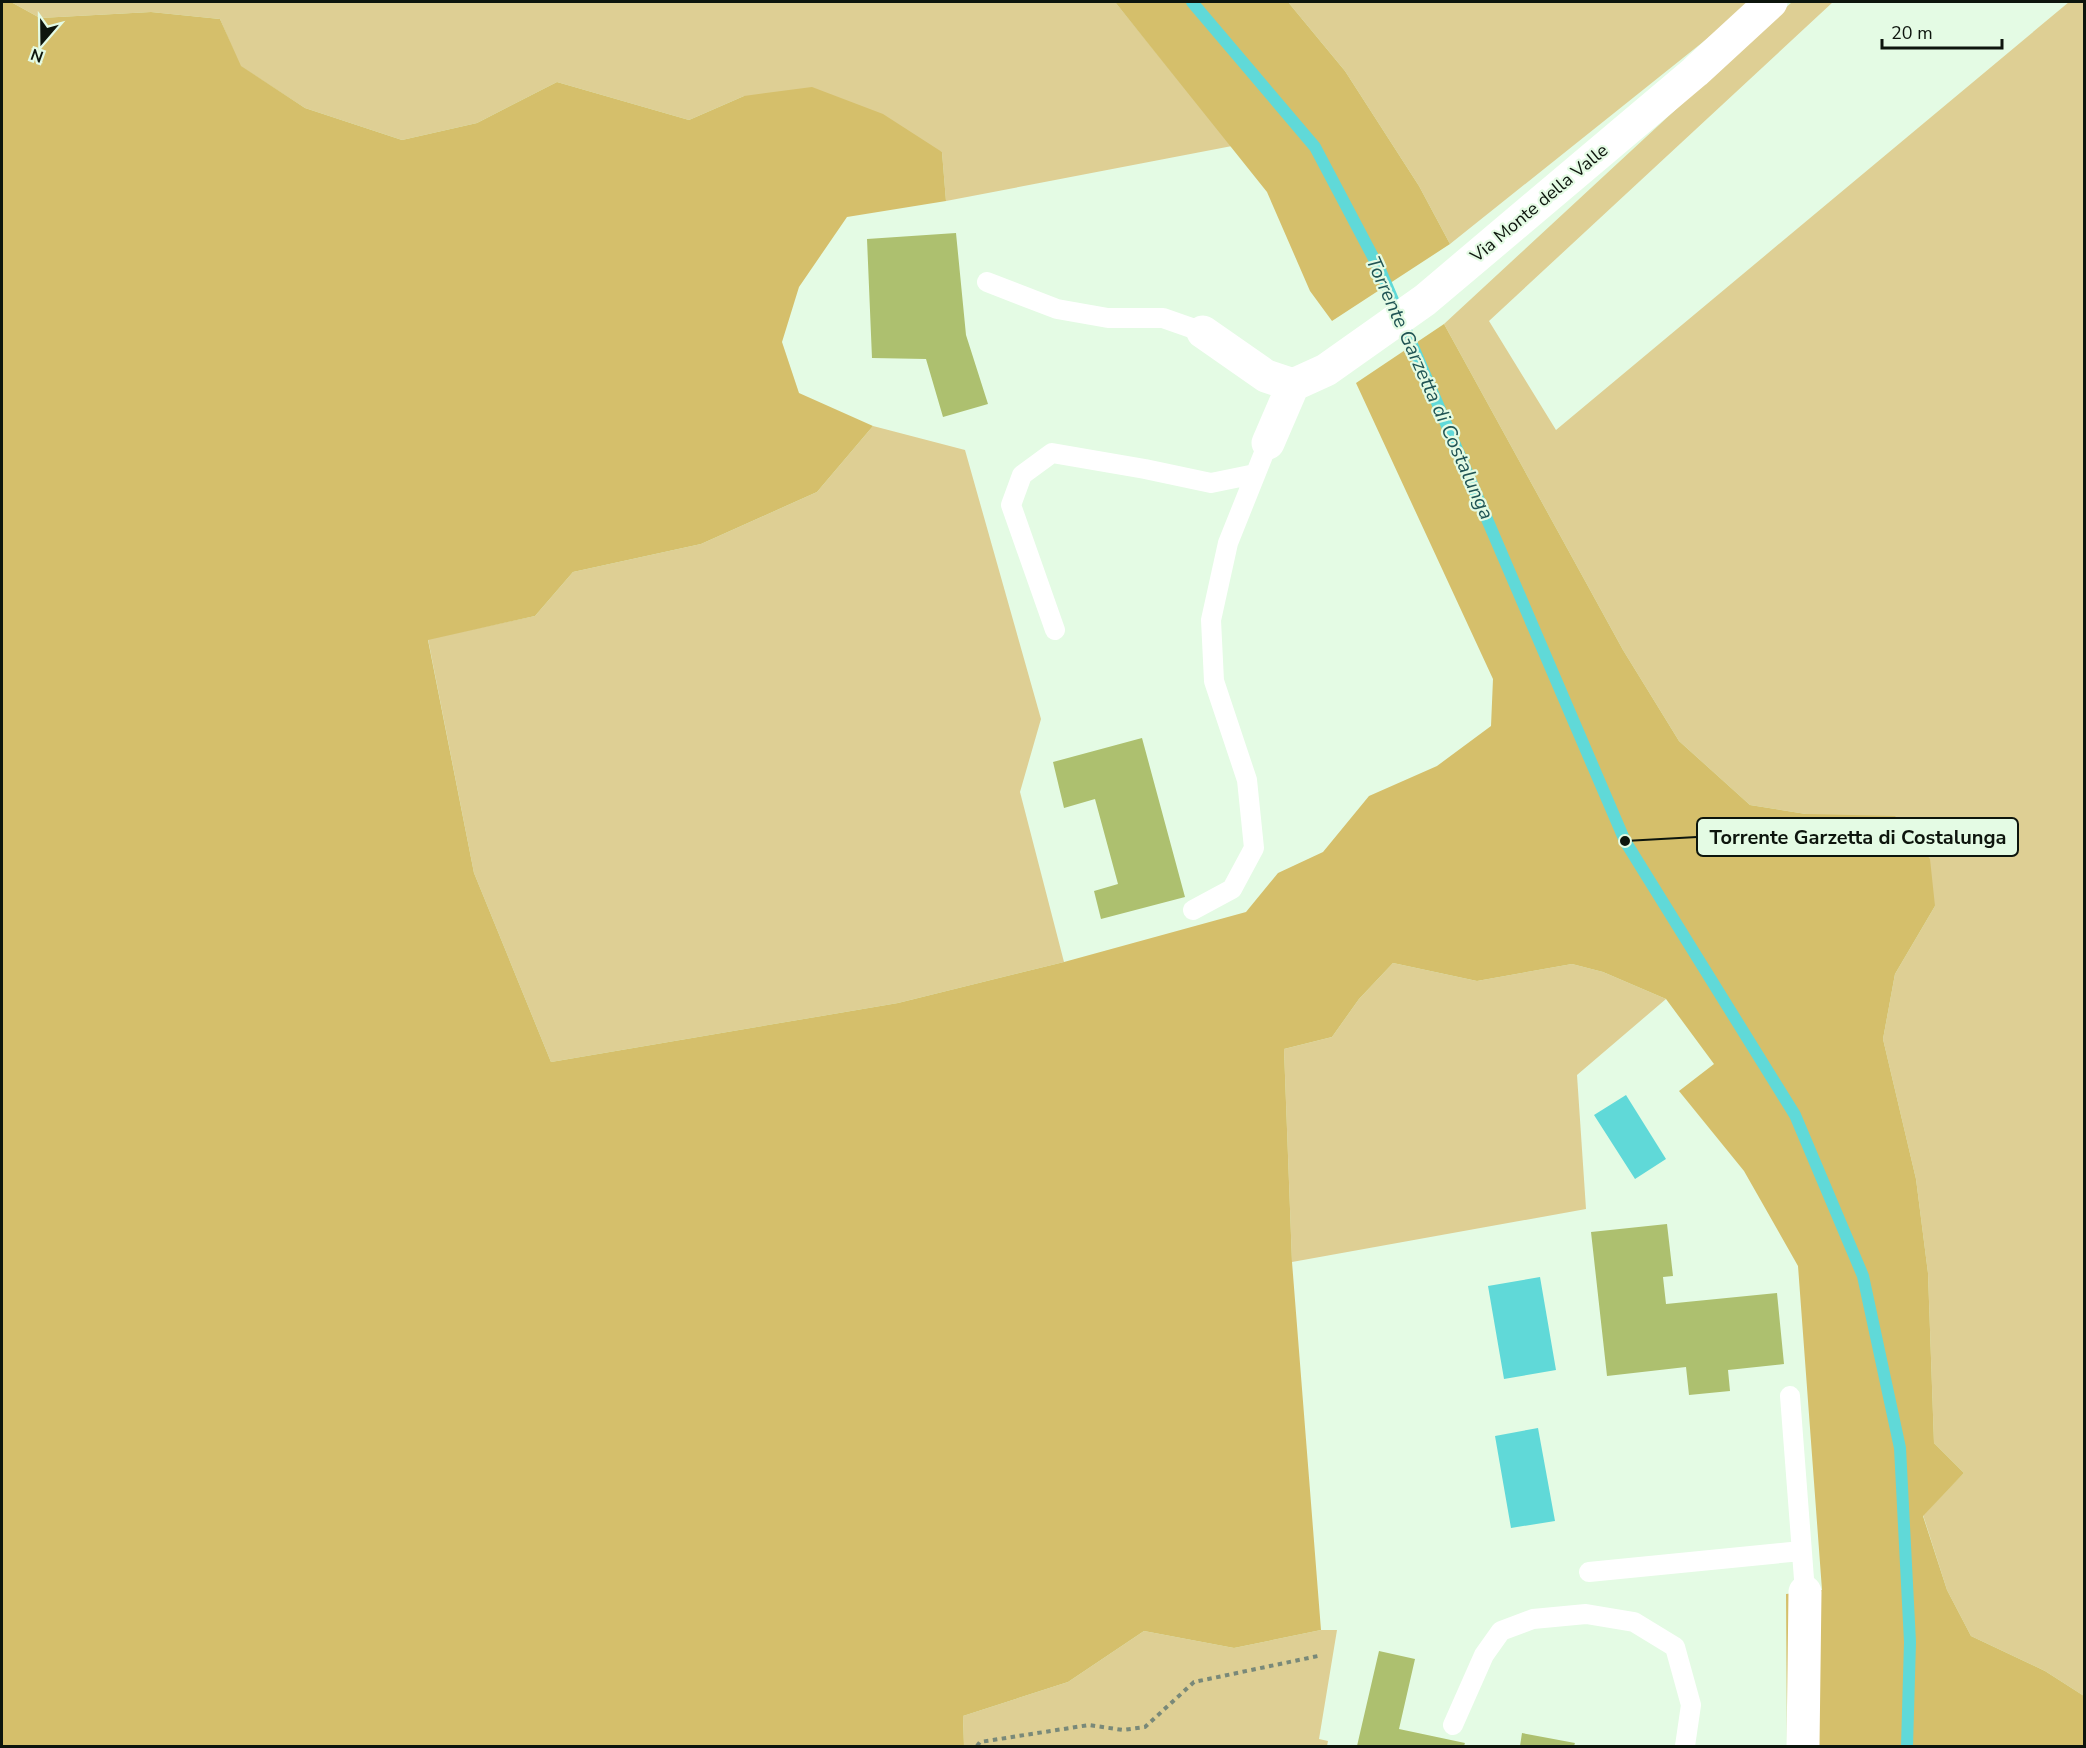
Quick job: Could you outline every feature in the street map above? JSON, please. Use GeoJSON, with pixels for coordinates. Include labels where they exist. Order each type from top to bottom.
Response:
{"type":"FeatureCollection","features":[{"type":"Feature","properties":{"kind":"street","name":"Via Monte della Valle"},"geometry":{"type":"LineString","coordinates":[[1293,385],[1326,370],[1425,300],[1695,72],[1771,2]]}},
{"type":"Feature","properties":{"kind":"street"},"geometry":{"type":"LineString","coordinates":[[1203,332],[1266,376],[1293,385],[1268,443]]}},
{"type":"Feature","properties":{"kind":"street"},"geometry":{"type":"LineString","coordinates":[[1803,1746],[1805,1592]]}},
{"type":"Feature","properties":{"kind":"lane"},"geometry":{"type":"LineString","coordinates":[[987,282],[1057,309],[1108,318],[1163,318],[1203,332]]}},
{"type":"Feature","properties":{"kind":"lane"},"geometry":{"type":"LineString","coordinates":[[1193,910],[1232,889],[1254,848],[1247,780],[1214,681],[1211,620],[1228,543],[1268,443]]}},
{"type":"Feature","properties":{"kind":"lane"},"geometry":{"type":"LineString","coordinates":[[1055,630],[1011,505],[1022,475],[1052,453],[1211,483],[1255,474]]}},
{"type":"Feature","properties":{"kind":"lane"},"geometry":{"type":"LineString","coordinates":[[1790,1396],[1805,1592]]}},
{"type":"Feature","properties":{"kind":"lane"},"geometry":{"type":"LineString","coordinates":[[1589,1572],[1801,1551]]}},
{"type":"Feature","properties":{"kind":"lane"},"geometry":{"type":"LineString","coordinates":[[1453,1725],[1484,1655],[1501,1630],[1533,1619],[1587,1614],[1634,1622],[1675,1647],[1691,1705],[1685,1746]]}},
{"type":"Feature","properties":{"kind":"path"},"geometry":{"type":"LineString","coordinates":[[976,1746],[980,1742],[1089,1725],[1123,1730],[1146,1726],[1194,1682],[1318,1656]]}},
{"type":"Feature","properties":{"kind":"shaded area"},"geometry":{"type":"Polygon","coordinates":[[[2,2],[11,2],[40,18],[151,12],[220,19],[241,66],[305,108],[402,140],[477,123],[557,82],[689,120],[744,96],[812,87],[883,114],[942,152],[946,201],[847,217],[799,287],[782,342],[799,393],[873,426],[817,492],[701,544],[573,572],[535,616],[428,640],[474,873],[551,1062],[898,1003],[1064,962],[1246,912],[1278,873],[1323,852],[1369,796],[1437,766],[1491,726],[1493,679],[1356,383],[1444,324],[1623,650],[1679,741],[1750,805],[1806,814],[1895,816],[1930,859],[1935,906],[1895,974],[1883,1039],[1916,1179],[1928,1273],[1934,1443],[1964,1473],[1923,1516],[1947,1590],[1971,1636],[2045,1671],[2084,1696],[2084,1746],[1787,1746],[1786,1594],[1822,1590],[1798,1266],[1744,1171],[1679,1091],[1714,1064],[1666,999],[1603,972],[1572,964],[1477,981],[1393,963],[1359,999],[1332,1037],[1284,1049],[1292,1262],[1321,1630],[1234,1648],[1144,1631],[1068,1682],[963,1716],[964,1746],[2,1746],[2,2]]]}},
{"type":"Feature","properties":{"kind":"shaded area"},"geometry":{"type":"Polygon","coordinates":[[[11,2],[1115,2],[1232,146],[946,201],[942,152],[744,96],[689,120],[557,82],[477,123],[402,140],[305,108],[240,66],[220,19],[151,12],[40,18],[11,2]]]}},
{"type":"Feature","properties":{"kind":"shaded area"},"geometry":{"type":"Polygon","coordinates":[[[1115,2],[1288,2],[1345,71],[1419,186],[1450,244],[1332,321],[1310,291],[1267,192],[1115,2]]]}},
{"type":"Feature","properties":{"kind":"shaded area"},"geometry":{"type":"Polygon","coordinates":[[[1288,2],[1753,2],[1450,244],[1419,186],[1345,71],[1288,2]]]}},
{"type":"Feature","properties":{"kind":"shaded area"},"geometry":{"type":"Polygon","coordinates":[[[1792,2],[1833,2],[1489,321],[1556,430],[2069,2],[2084,2],[2084,1696],[2045,1671],[1971,1636],[1947,1590],[1923,1515],[1964,1473],[1934,1443],[1928,1273],[1916,1179],[1883,1039],[1895,974],[1935,906],[1806,814],[1750,805],[1679,741],[1623,650],[1444,324],[1792,2]]]}},
{"type":"Feature","properties":{"kind":"shaded area"},"geometry":{"type":"Polygon","coordinates":[[[873,426],[965,450],[1041,719],[1020,792],[1064,962],[898,1003],[551,1062],[474,873],[428,639],[535,616],[573,572],[701,544],[817,492],[873,426]]]}},
{"type":"Feature","properties":{"kind":"shaded area"},"geometry":{"type":"Polygon","coordinates":[[[1393,963],[1477,981],[1572,964],[1603,972],[1666,999],[1577,1075],[1586,1209],[1292,1262],[1284,1049],[1332,1037],[1359,999],[1393,963]]]}},
{"type":"Feature","properties":{"kind":"shaded area"},"geometry":{"type":"Polygon","coordinates":[[[1321,1630],[1337,1630],[1319,1739],[1328,1741],[1327,1746],[964,1746],[963,1716],[1068,1682],[1144,1631],[1234,1648],[1321,1630]]]}},
{"type":"Feature","properties":{"kind":"water"},"geometry":{"type":"Polygon","coordinates":[[[1626,1095],[1666,1159],[1635,1179],[1594,1115],[1626,1095]]]}},
{"type":"Feature","properties":{"kind":"water"},"geometry":{"type":"Polygon","coordinates":[[[1540,1277],[1556,1370],[1504,1379],[1488,1286],[1540,1277]]]}},
{"type":"Feature","properties":{"kind":"water"},"geometry":{"type":"Polygon","coordinates":[[[1538,1428],[1555,1521],[1511,1528],[1495,1436],[1538,1428]]]}},
{"type":"Feature","properties":{"kind":"building"},"geometry":{"type":"Polygon","coordinates":[[[956,233],[966,335],[988,404],[943,417],[926,359],[872,358],[867,239],[956,233]]]}},
{"type":"Feature","properties":{"kind":"building"},"geometry":{"type":"Polygon","coordinates":[[[1142,738],[1185,897],[1101,919],[1094,891],[1118,884],[1095,799],[1064,808],[1053,762],[1142,738]]]}},
{"type":"Feature","properties":{"kind":"building"},"geometry":{"type":"Polygon","coordinates":[[[1667,1224],[1673,1276],[1663,1277],[1666,1304],[1777,1293],[1784,1364],[1728,1370],[1730,1391],[1689,1395],[1686,1367],[1607,1376],[1591,1232],[1667,1224]]]}},
{"type":"Feature","properties":{"kind":"building"},"geometry":{"type":"Polygon","coordinates":[[[1379,1651],[1415,1659],[1399,1729],[1465,1743],[1464,1746],[1357,1746],[1379,1651]]]}},
{"type":"Feature","properties":{"kind":"building"},"geometry":{"type":"Polygon","coordinates":[[[1522,1733],[1575,1743],[1574,1746],[1520,1746],[1522,1733]]]}},
{"type":"Feature","properties":{"kind":"waterway","name":"Torrente Garzetta di Costalunga"},"geometry":{"type":"LineString","coordinates":[[1192,2],[1315,147],[1381,272],[1625,841],[1795,1115],[1863,1276],[1900,1448],[1910,1642],[1907,1746]]}},
{"type":"Feature","properties":{"kind":"place","name":"Torrente Garzetta di Costalunga"},"geometry":{"type":"Point","coordinates":[1625,841]}}]}
